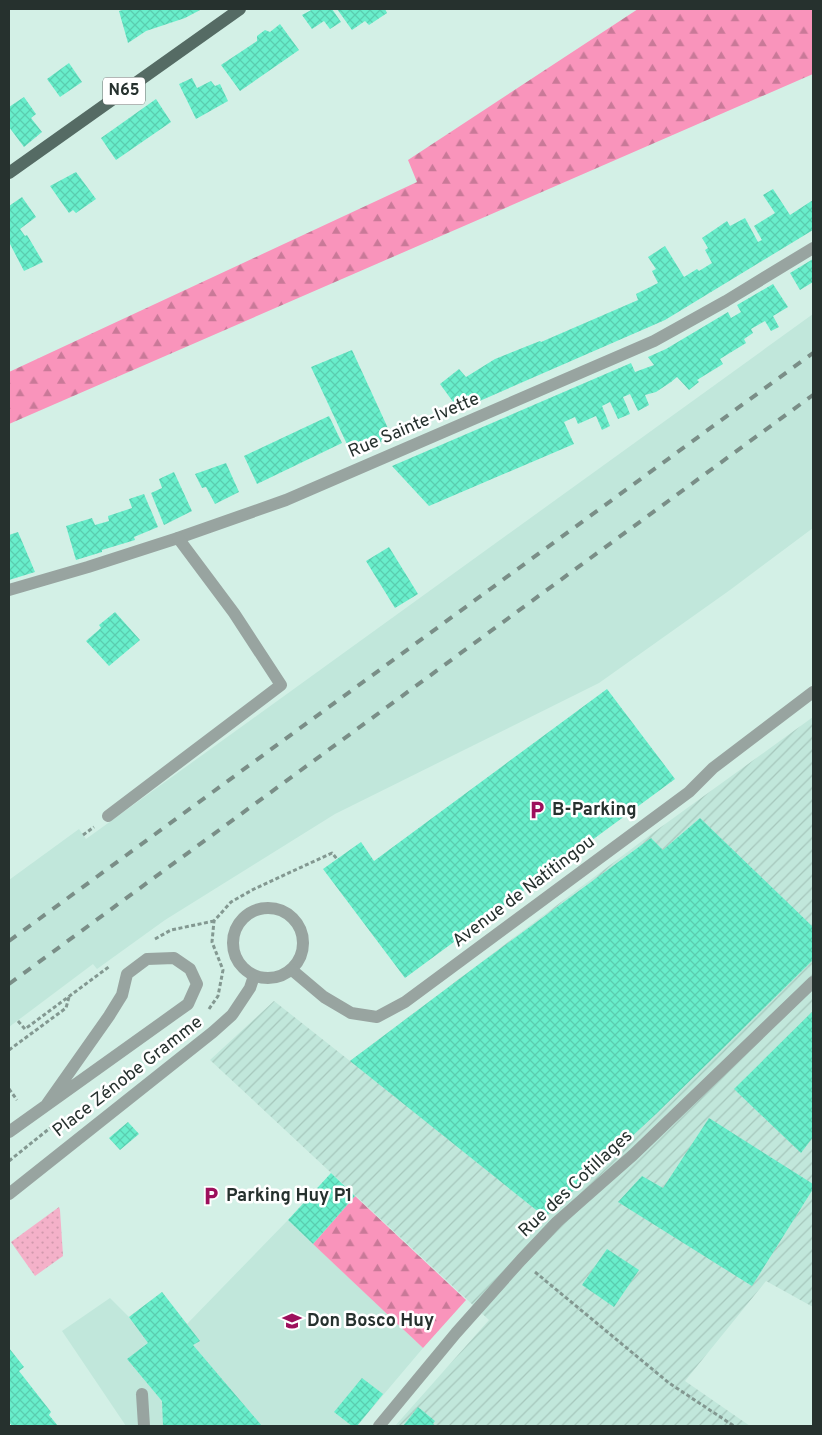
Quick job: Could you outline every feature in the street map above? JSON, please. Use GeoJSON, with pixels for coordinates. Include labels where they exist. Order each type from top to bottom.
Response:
{"type":"FeatureCollection","features":[{"type":"Feature","properties":{"kind":"main road","name":"N65"},"geometry":{"type":"LineString","coordinates":[[9,173],[240,9]]}},
{"type":"Feature","properties":{"kind":"street","name":"Rue Sainte-Ivette"},"geometry":{"type":"LineString","coordinates":[[9,590],[178,538],[286,500],[654,341],[726,301],[813,248]]}},
{"type":"Feature","properties":{"kind":"street"},"geometry":{"type":"LineString","coordinates":[[108,816],[282,684],[234,613],[178,538]]}},
{"type":"Feature","properties":{"kind":"street","name":"Avenue de Natitingou"},"geometry":{"type":"LineString","coordinates":[[292,970],[324,997],[350,1013],[377,1017],[405,1002],[689,792],[713,768],[813,692]]}},
{"type":"Feature","properties":{"kind":"street"},"geometry":{"type":"LineString","coordinates":[[274,908],[288,914],[298,925],[303,938],[302,953],[292,970],[283,975],[269,978],[254,976],[242,968],[234,955],[232,940],[237,926],[246,915],[259,909],[274,908]]}},
{"type":"Feature","properties":{"kind":"street"},"geometry":{"type":"LineString","coordinates":[[9,1132],[188,1004],[197,984],[190,969],[174,958],[146,959],[127,974],[122,995],[47,1104]]}},
{"type":"Feature","properties":{"kind":"street","name":"Place Zénobe Gramme"},"geometry":{"type":"LineString","coordinates":[[9,1194],[213,1032],[232,1015],[250,988],[254,976]]}},
{"type":"Feature","properties":{"kind":"street","name":"Rue des Cotillages"},"geometry":{"type":"LineString","coordinates":[[379,1426],[456,1333],[557,1222],[633,1156],[813,982]]}},
{"type":"Feature","properties":{"kind":"street"},"geometry":{"type":"LineString","coordinates":[[142,1394],[144,1426]]}},
{"type":"Feature","properties":{"kind":"path"},"geometry":{"type":"LineString","coordinates":[[9,1050],[66,1008],[69,996]]}},
{"type":"Feature","properties":{"kind":"path"},"geometry":{"type":"LineString","coordinates":[[18,1020],[25,1029]]}},
{"type":"Feature","properties":{"kind":"path"},"geometry":{"type":"LineString","coordinates":[[9,1089],[17,1100]]}},
{"type":"Feature","properties":{"kind":"path"},"geometry":{"type":"LineString","coordinates":[[521,1260],[669,1383],[734,1426]]}},
{"type":"Feature","properties":{"kind":"shaded area"},"geometry":{"type":"Polygon","coordinates":[[[813,314],[813,528],[730,590],[599,683],[335,814],[165,920],[97,969],[93,964],[9,1027],[9,880],[79,829],[86,839],[813,314]]]}},
{"type":"Feature","properties":{"kind":"shaded area"},"geometry":{"type":"Polygon","coordinates":[[[813,717],[813,1307],[766,1281],[685,1381],[750,1426],[395,1426],[489,1320],[210,1060],[274,1001],[350,1061],[650,835],[813,717]]]}},
{"type":"Feature","properties":{"kind":"shaded area"},"geometry":{"type":"Polygon","coordinates":[[[59,1207],[63,1256],[35,1276],[11,1242],[59,1207]]]}},
{"type":"Feature","properties":{"kind":"shaded area","name":"Don Bosco Huy"},"geometry":{"type":"Polygon","coordinates":[[[288,1220],[423,1348],[357,1426],[126,1426],[62,1331],[110,1298],[129,1317],[162,1292],[187,1324],[288,1220]]]}},
{"type":"Feature","properties":{"kind":"green space"},"geometry":{"type":"Polygon","coordinates":[[[638,9],[813,9],[813,74],[9,424],[9,372],[417,182],[408,160],[638,9]]]}},
{"type":"Feature","properties":{"kind":"green space"},"geometry":{"type":"Polygon","coordinates":[[[355,1196],[466,1300],[423,1348],[313,1244],[355,1196]]]}},
{"type":"Feature","properties":{"kind":"building"},"geometry":{"type":"Polygon","coordinates":[[[126,9],[202,9],[185,18],[146,31],[128,43],[119,11],[126,9]]]}},
{"type":"Feature","properties":{"kind":"building"},"geometry":{"type":"Polygon","coordinates":[[[313,9],[332,9],[341,22],[330,29],[324,21],[312,29],[302,15],[313,9]]]}},
{"type":"Feature","properties":{"kind":"building"},"geometry":{"type":"Polygon","coordinates":[[[337,9],[385,9],[387,13],[369,25],[365,21],[352,30],[337,9]]]}},
{"type":"Feature","properties":{"kind":"building"},"geometry":{"type":"Polygon","coordinates":[[[280,24],[299,50],[240,91],[221,65],[257,41],[257,36],[265,30],[270,32],[280,24]]]}},
{"type":"Feature","properties":{"kind":"building"},"geometry":{"type":"Polygon","coordinates":[[[69,63],[82,82],[60,97],[47,79],[69,63]]]}},
{"type":"Feature","properties":{"kind":"building"},"geometry":{"type":"Polygon","coordinates":[[[192,78],[197,88],[211,81],[215,86],[220,84],[228,101],[196,119],[179,84],[192,78]]]}},
{"type":"Feature","properties":{"kind":"building"},"geometry":{"type":"Polygon","coordinates":[[[24,97],[36,114],[31,118],[42,132],[24,147],[9,127],[9,107],[24,97]]]}},
{"type":"Feature","properties":{"kind":"building"},"geometry":{"type":"Polygon","coordinates":[[[156,99],[171,122],[116,160],[101,138],[156,99]]]}},
{"type":"Feature","properties":{"kind":"building"},"geometry":{"type":"Polygon","coordinates":[[[76,172],[96,199],[76,213],[73,210],[69,213],[50,186],[76,172]]]}},
{"type":"Feature","properties":{"kind":"building"},"geometry":{"type":"Polygon","coordinates":[[[773,189],[790,215],[813,200],[813,230],[665,320],[459,410],[440,384],[459,369],[466,377],[495,359],[541,342],[638,300],[636,294],[658,283],[652,271],[656,269],[648,257],[665,246],[684,277],[712,263],[705,250],[708,248],[702,238],[727,221],[730,226],[745,218],[758,242],[762,240],[754,226],[775,213],[763,195],[773,189]]]}},
{"type":"Feature","properties":{"kind":"building"},"geometry":{"type":"Polygon","coordinates":[[[22,197],[36,217],[20,229],[25,236],[27,235],[43,262],[24,271],[9,242],[9,206],[22,197]]]}},
{"type":"Feature","properties":{"kind":"building"},"geometry":{"type":"Polygon","coordinates":[[[813,259],[813,282],[800,290],[790,273],[813,259]]]}},
{"type":"Feature","properties":{"kind":"building"},"geometry":{"type":"Polygon","coordinates":[[[773,284],[788,307],[773,316],[779,327],[771,331],[765,321],[751,329],[753,333],[744,339],[746,343],[720,359],[723,364],[697,380],[699,382],[689,390],[677,377],[656,392],[645,395],[649,405],[638,411],[630,394],[623,397],[630,414],[618,419],[610,402],[602,406],[610,426],[602,430],[596,416],[578,424],[575,417],[564,422],[574,444],[429,506],[392,466],[631,363],[635,372],[654,365],[648,357],[666,349],[728,312],[731,318],[741,312],[737,305],[773,284]]]}},
{"type":"Feature","properties":{"kind":"building"},"geometry":{"type":"Polygon","coordinates":[[[352,350],[392,437],[352,455],[311,367],[352,350]]]}},
{"type":"Feature","properties":{"kind":"building"},"geometry":{"type":"Polygon","coordinates":[[[329,416],[342,443],[257,484],[244,456],[329,416]]]}},
{"type":"Feature","properties":{"kind":"building"},"geometry":{"type":"Polygon","coordinates":[[[226,463],[239,492],[215,504],[206,487],[202,488],[195,474],[226,463]]]}},
{"type":"Feature","properties":{"kind":"building"},"geometry":{"type":"Polygon","coordinates":[[[174,472],[192,511],[164,525],[151,493],[162,488],[159,479],[174,472]]]}},
{"type":"Feature","properties":{"kind":"building"},"geometry":{"type":"Polygon","coordinates":[[[144,494],[158,527],[134,537],[135,540],[76,560],[66,526],[92,518],[95,525],[109,521],[108,516],[132,508],[129,499],[144,494]]]}},
{"type":"Feature","properties":{"kind":"building"},"geometry":{"type":"Polygon","coordinates":[[[18,532],[35,572],[9,580],[9,535],[18,532]]]}},
{"type":"Feature","properties":{"kind":"building"},"geometry":{"type":"Polygon","coordinates":[[[389,547],[418,594],[395,608],[366,561],[389,547]]]}},
{"type":"Feature","properties":{"kind":"building"},"geometry":{"type":"Polygon","coordinates":[[[115,612],[140,640],[109,666],[86,641],[101,628],[99,625],[115,612]]]}},
{"type":"Feature","properties":{"kind":"building","name":"B-Parking"},"geometry":{"type":"Polygon","coordinates":[[[607,689],[675,779],[405,978],[323,869],[361,842],[374,861],[607,689]]]}},
{"type":"Feature","properties":{"kind":"building"},"geometry":{"type":"Polygon","coordinates":[[[700,818],[813,927],[813,960],[656,1114],[545,1217],[350,1061],[651,838],[663,850],[700,818]]]}},
{"type":"Feature","properties":{"kind":"building"},"geometry":{"type":"Polygon","coordinates":[[[813,1011],[813,1137],[801,1153],[734,1089],[813,1011]]]}},
{"type":"Feature","properties":{"kind":"building"},"geometry":{"type":"Polygon","coordinates":[[[709,1118],[813,1184],[813,1189],[752,1286],[618,1202],[642,1176],[663,1188],[709,1118]]]}},
{"type":"Feature","properties":{"kind":"building"},"geometry":{"type":"Polygon","coordinates":[[[128,1122],[139,1134],[120,1150],[109,1138],[128,1122]]]}},
{"type":"Feature","properties":{"kind":"building"},"geometry":{"type":"Polygon","coordinates":[[[331,1173],[355,1196],[313,1244],[288,1220],[331,1173]]]}},
{"type":"Feature","properties":{"kind":"building"},"geometry":{"type":"Polygon","coordinates":[[[607,1249],[639,1270],[614,1307],[582,1285],[607,1249]]]}},
{"type":"Feature","properties":{"kind":"building"},"geometry":{"type":"Polygon","coordinates":[[[162,1292],[200,1341],[193,1345],[262,1426],[163,1426],[162,1401],[127,1359],[148,1343],[129,1317],[162,1292]]]}},
{"type":"Feature","properties":{"kind":"building"},"geometry":{"type":"Polygon","coordinates":[[[9,1348],[24,1367],[19,1371],[51,1412],[49,1415],[58,1426],[12,1426],[9,1422],[9,1348]]]}},
{"type":"Feature","properties":{"kind":"building"},"geometry":{"type":"Polygon","coordinates":[[[362,1378],[383,1394],[357,1426],[352,1426],[334,1412],[362,1378]]]}},
{"type":"Feature","properties":{"kind":"building"},"geometry":{"type":"Polygon","coordinates":[[[418,1407],[435,1421],[433,1424],[436,1426],[403,1426],[418,1407]]]}},
{"type":"Feature","properties":{"kind":"railway"},"geometry":{"type":"LineString","coordinates":[[9,941],[813,353]]}},
{"type":"Feature","properties":{"kind":"railway"},"geometry":{"type":"LineString","coordinates":[[9,984],[813,395]]}},
{"type":"Feature","properties":{"kind":"place","name":"B-Parking"},"geometry":{"type":"Point","coordinates":[537,810]}},
{"type":"Feature","properties":{"kind":"place","name":"Parking Huy P1"},"geometry":{"type":"Point","coordinates":[211,1196]}},
{"type":"Feature","properties":{"kind":"place","name":"Don Bosco Huy"},"geometry":{"type":"Point","coordinates":[292,1321]}}]}
